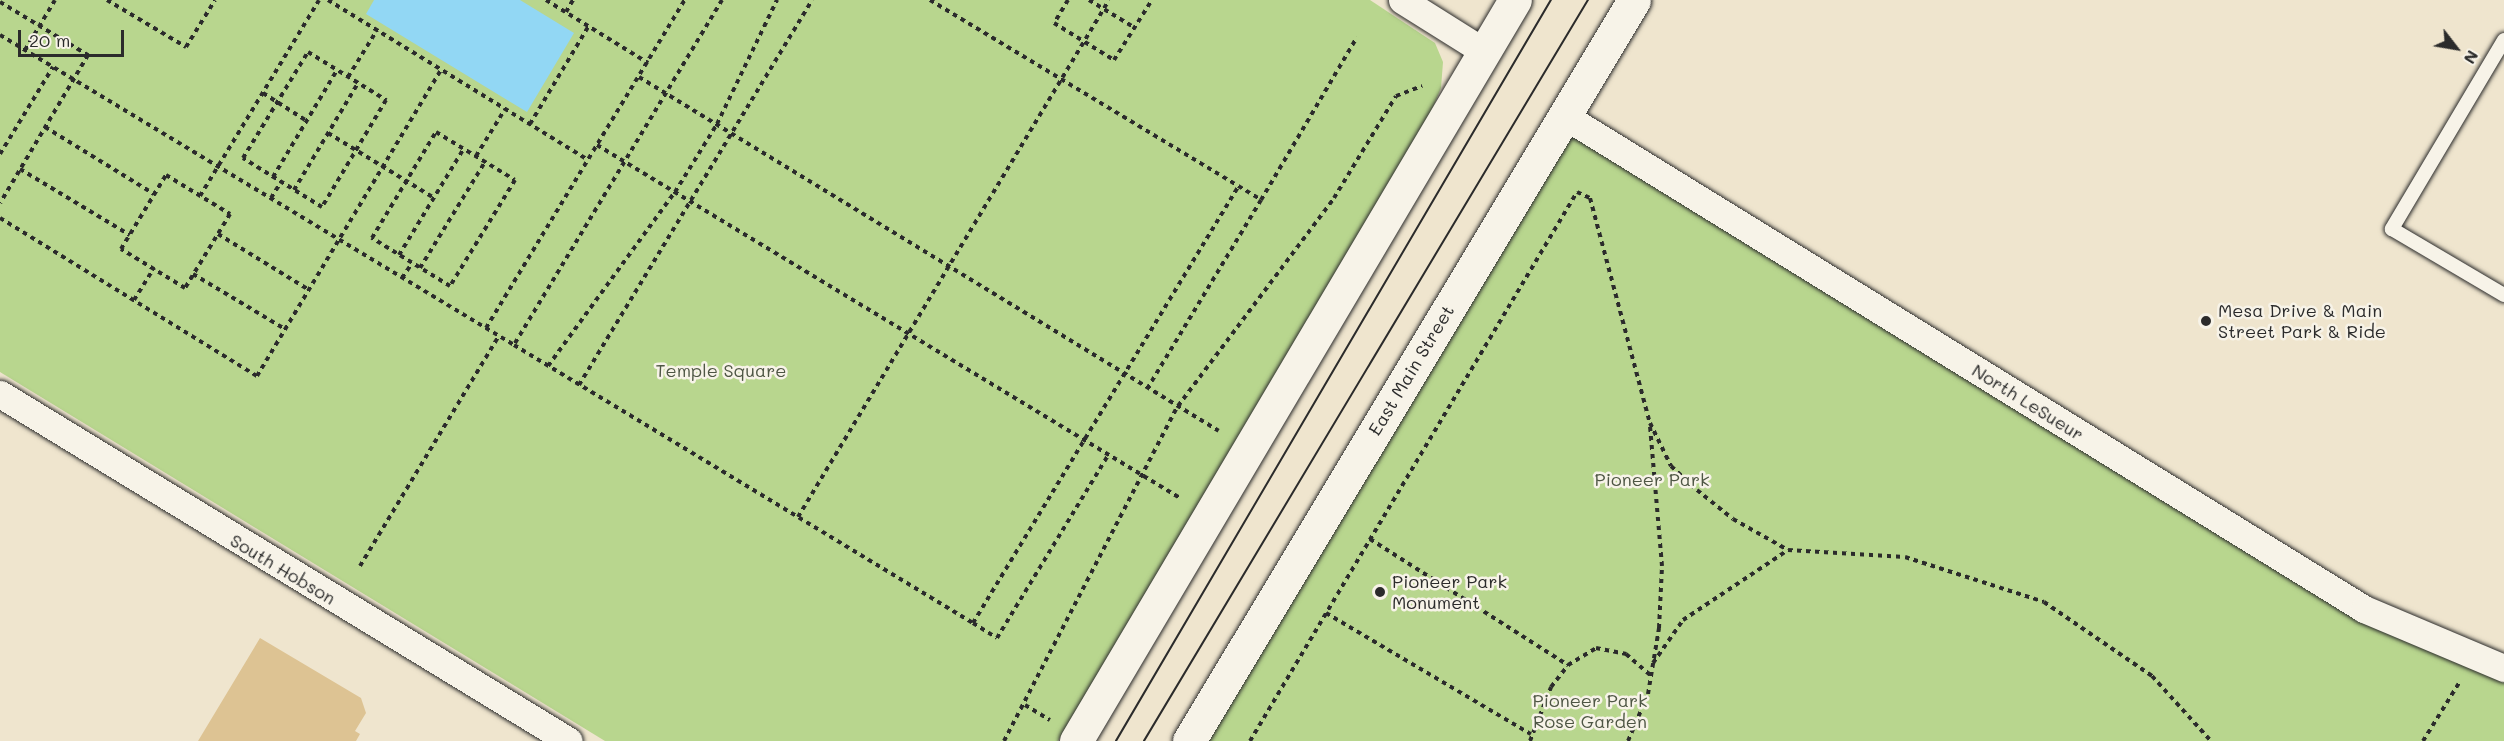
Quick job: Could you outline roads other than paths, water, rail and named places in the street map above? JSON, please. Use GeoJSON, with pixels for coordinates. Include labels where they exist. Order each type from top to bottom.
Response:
{"type":"FeatureCollection","features":[{"type":"Feature","properties":{"kind":"main road"},"geometry":{"type":"LineString","coordinates":[[1067,733],[1515,0]]}},
{"type":"Feature","properties":{"kind":"main road","name":"East Main Street"},"geometry":{"type":"LineString","coordinates":[[1189,741],[1634,0]]}},
{"type":"Feature","properties":{"kind":"street"},"geometry":{"type":"LineString","coordinates":[[1402,0],[1485,52]]}},
{"type":"Feature","properties":{"kind":"street","name":"North LeSueur"},"geometry":{"type":"LineString","coordinates":[[1563,115],[2364,609],[2504,668]]}},
{"type":"Feature","properties":{"kind":"street","name":"South Hobson"},"geometry":{"type":"LineString","coordinates":[[0,394],[569,741]]}},
{"type":"Feature","properties":{"kind":"lane"},"geometry":{"type":"LineString","coordinates":[[2504,40],[2392,229],[2504,295]]}},
{"type":"Feature","properties":{"kind":"water"},"geometry":{"type":"Polygon","coordinates":[[[374,0],[520,0],[574,33],[527,112],[366,14],[374,0]]]}},
{"type":"Feature","properties":{"kind":"tram line"},"geometry":{"type":"LineString","coordinates":[[1116,741],[1551,0]]}},
{"type":"Feature","properties":{"kind":"tram line"},"geometry":{"type":"LineString","coordinates":[[1144,741],[1588,0]]}},
{"type":"Feature","properties":{"kind":"place","name":"Mesa Drive & Main Street Park & Ride"},"geometry":{"type":"Point","coordinates":[2206,321]}},
{"type":"Feature","properties":{"kind":"place","name":"Pioneer Park Monument"},"geometry":{"type":"Point","coordinates":[1380,592]}},
{"type":"Feature","properties":{"kind":"park label","name":"Temple Square"},"geometry":{"type":"Point","coordinates":[721,370]}},
{"type":"Feature","properties":{"kind":"park label","name":"Pioneer Park"},"geometry":{"type":"Point","coordinates":[1652,479]}},
{"type":"Feature","properties":{"kind":"park label","name":"Pioneer Park Rose Garden"},"geometry":{"type":"Point","coordinates":[1590,711]}}]}
